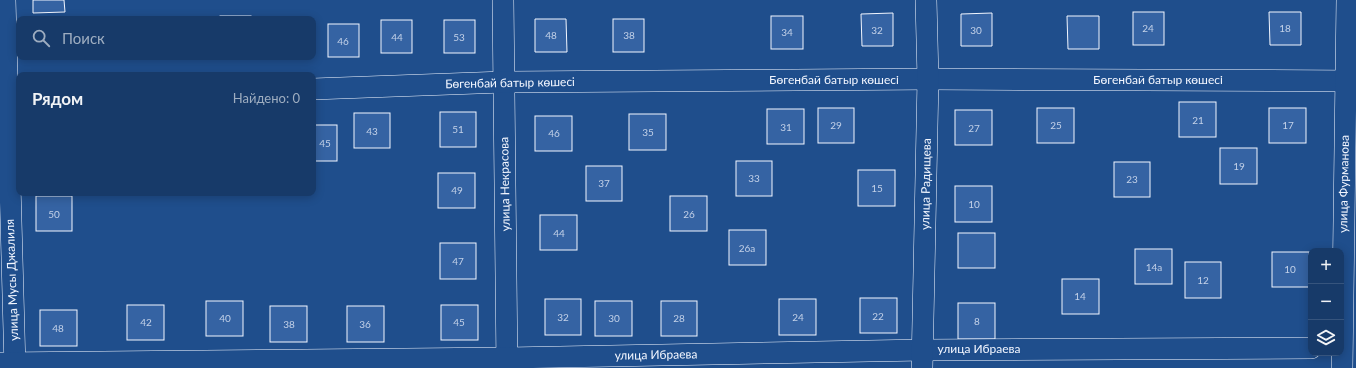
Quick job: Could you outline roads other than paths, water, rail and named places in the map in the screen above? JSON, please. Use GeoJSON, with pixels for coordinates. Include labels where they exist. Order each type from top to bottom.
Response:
{"type":"FeatureCollection","features":[{"type":"Feature","properties":{"kind":"street","name":"улица Мусы Джалиля"},"geometry":{"type":"LineString","coordinates":[[5,0],[9,100],[10,364]]}},
{"type":"Feature","properties":{"kind":"street","name":"улица Некрасова"},"geometry":{"type":"LineString","coordinates":[[503,0],[507,363]]}},
{"type":"Feature","properties":{"kind":"street","name":"улица Радищева"},"geometry":{"type":"LineString","coordinates":[[923,359],[928,79],[926,0]]}},
{"type":"Feature","properties":{"kind":"street","name":"улица Фурманова"},"geometry":{"type":"LineString","coordinates":[[1342,320],[1351,81],[1347,0]]}},
{"type":"Feature","properties":{"kind":"street","name":"Бөгенбай батыр көшесі"},"geometry":{"type":"LineString","coordinates":[[316,89],[504,82],[928,79],[1351,81]]}},
{"type":"Feature","properties":{"kind":"street","name":"улица Ибраева"},"geometry":{"type":"LineString","coordinates":[[10,364],[507,363],[923,359],[1308,348]]}},
{"type":"Feature","properties":{"kind":"street"},"geometry":{"type":"LineString","coordinates":[[1344,348],[1356,348]]}},
{"type":"Feature","properties":{"kind":"street","name":"улица Фурманова"},"geometry":{"type":"LineString","coordinates":[[1341,356],[1342,368]]}}]}
